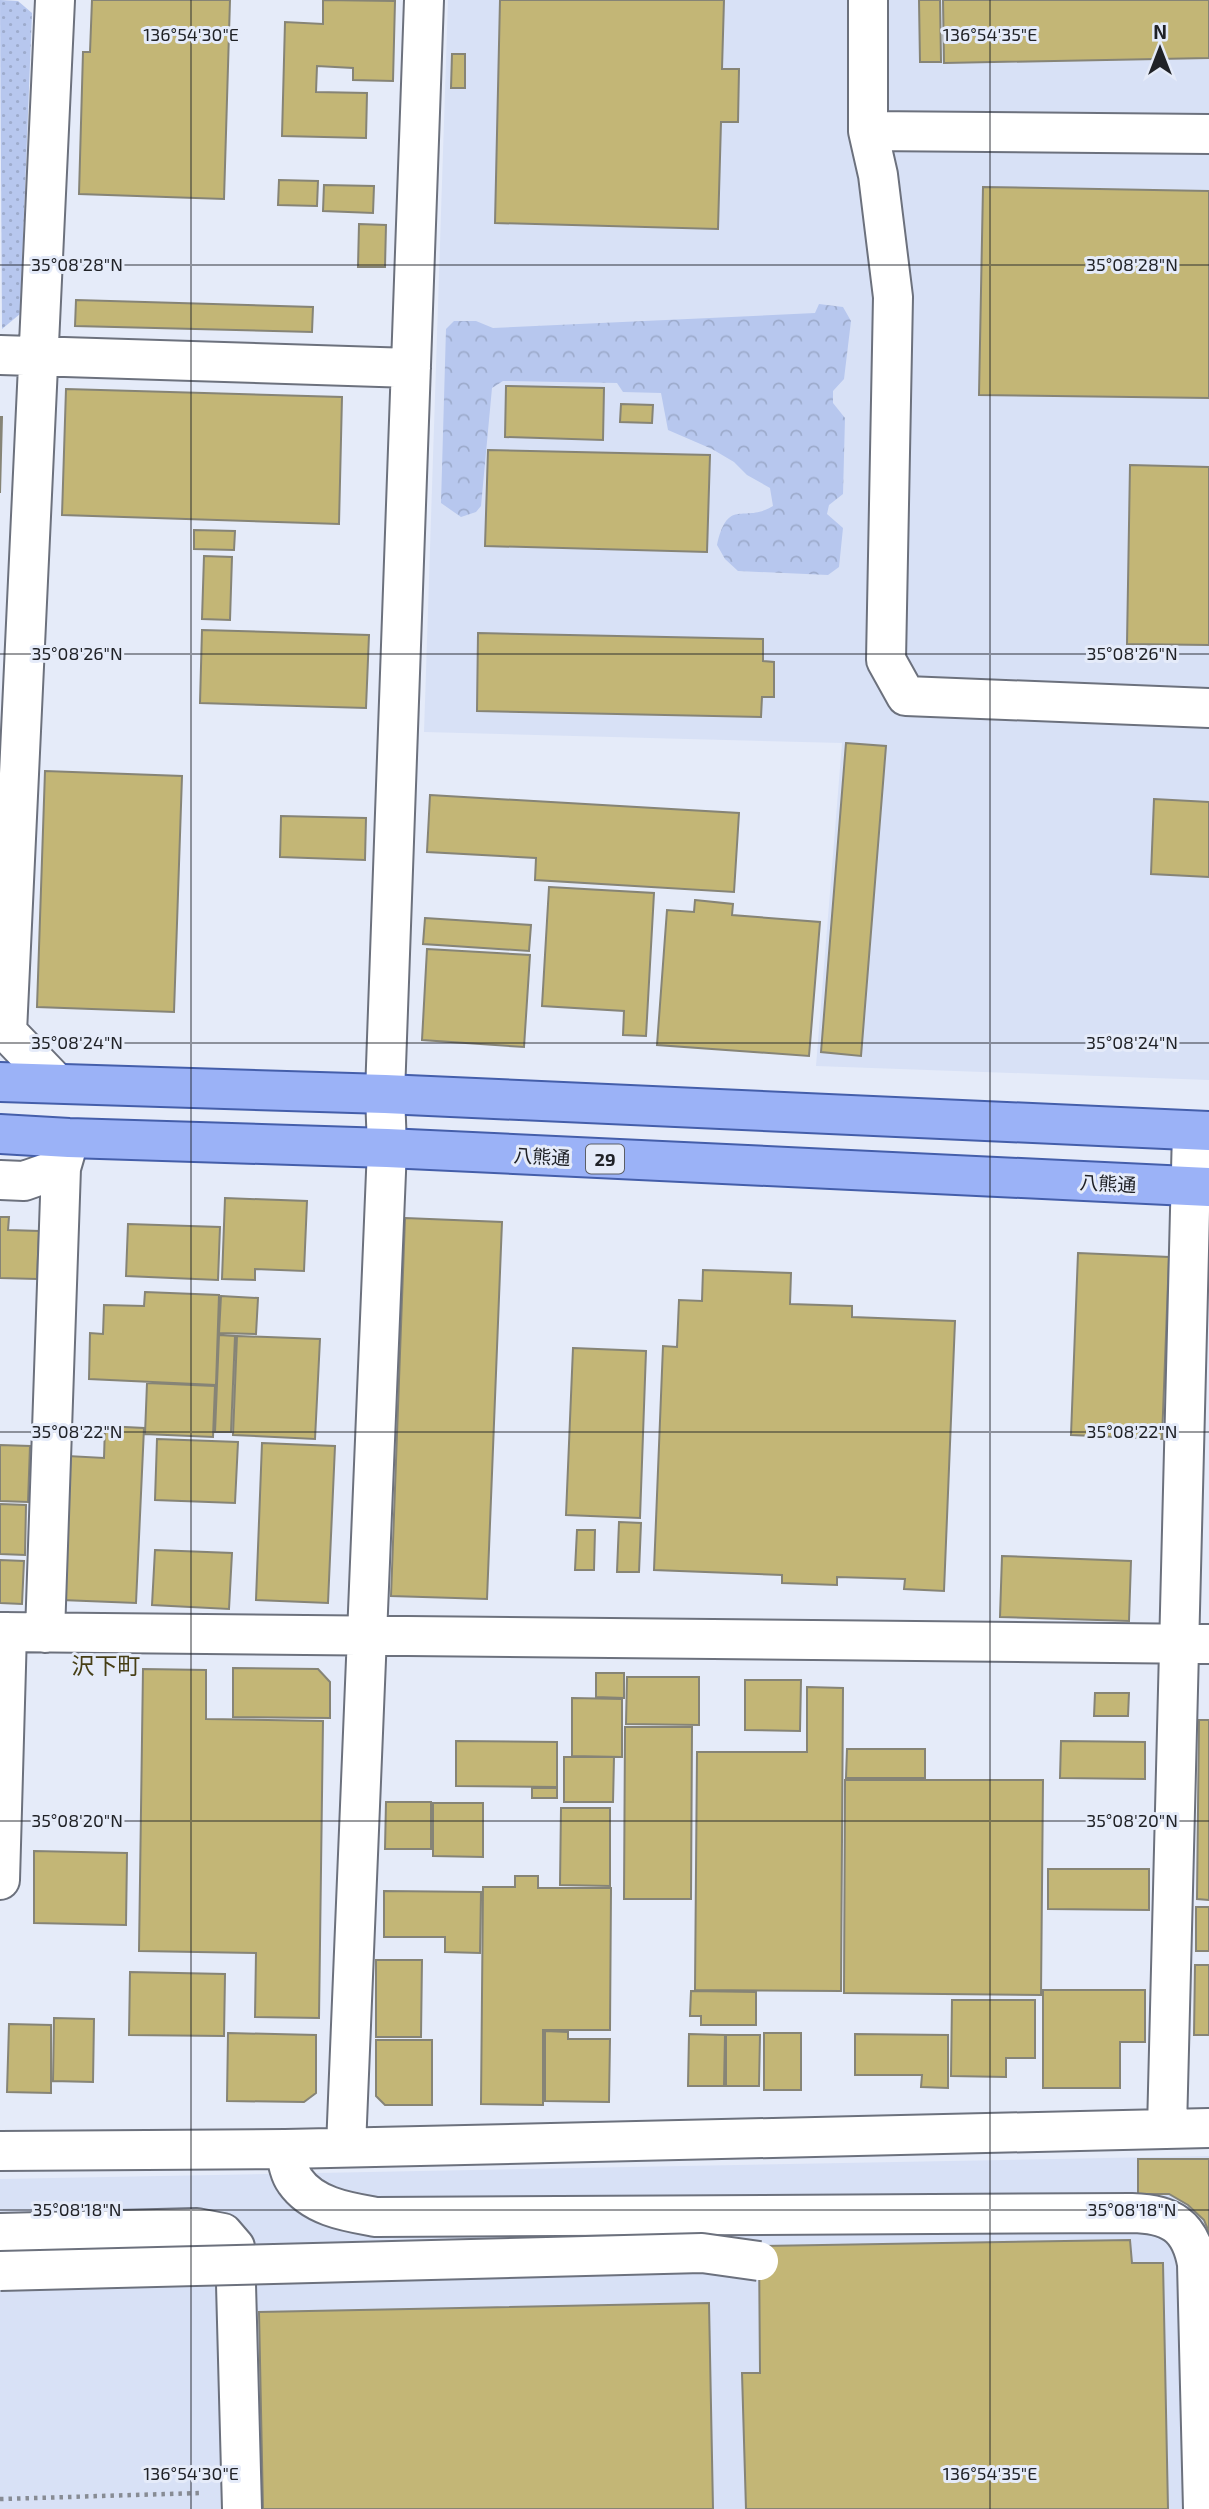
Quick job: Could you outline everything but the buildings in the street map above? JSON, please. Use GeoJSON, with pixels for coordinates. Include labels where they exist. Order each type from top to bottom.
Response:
{"type":"FeatureCollection","features":[{"type":"Feature","properties":{"kind":"main road"},"geometry":{"type":"LineString","coordinates":[[0,1082],[385,1094],[1201,1131]]}},
{"type":"Feature","properties":{"kind":"main road","name":"八熊通"},"geometry":{"type":"LineString","coordinates":[[0,1134],[65,1153],[387,1148],[1200,1187]]}},
{"type":"Feature","properties":{"kind":"street"},"geometry":{"type":"LineString","coordinates":[[55,0],[3,1032],[56,1083]]}},
{"type":"Feature","properties":{"kind":"street"},"geometry":{"type":"LineString","coordinates":[[346,2147],[387,1148],[385,1094],[425,0]]}},
{"type":"Feature","properties":{"kind":"street"},"geometry":{"type":"LineString","coordinates":[[868,0],[868,131],[878,175],[893,297],[886,660],[906,696],[1209,708]]}},
{"type":"Feature","properties":{"kind":"street"},"geometry":{"type":"LineString","coordinates":[[868,131],[1209,134]]}},
{"type":"Feature","properties":{"kind":"street"},"geometry":{"type":"LineString","coordinates":[[0,355],[411,368]]}},
{"type":"Feature","properties":{"kind":"street"},"geometry":{"type":"LineString","coordinates":[[1167,2129],[1194,1644],[1201,1131]]}},
{"type":"Feature","properties":{"kind":"street"},"geometry":{"type":"LineString","coordinates":[[0,1180],[24,1181],[65,1153]]}},
{"type":"Feature","properties":{"kind":"street"},"geometry":{"type":"LineString","coordinates":[[45,1633],[65,1153]]}},
{"type":"Feature","properties":{"kind":"street"},"geometry":{"type":"LineString","coordinates":[[0,1880],[4,1632],[1194,1644]]}},
{"type":"Feature","properties":{"kind":"street"},"geometry":{"type":"LineString","coordinates":[[0,2151],[285,2149],[1209,2128]]}},
{"type":"Feature","properties":{"kind":"street"},"geometry":{"type":"LineString","coordinates":[[285,2149],[293,2180],[315,2200],[342,2210],[376,2217],[1132,2213],[1167,2217],[1194,2245],[1198,2264],[1203,2509]]}},
{"type":"Feature","properties":{"kind":"street"},"geometry":{"type":"LineString","coordinates":[[0,2233],[197,2228],[223,2233],[235,2248],[242,2501]]}},
{"type":"Feature","properties":{"kind":"street"},"geometry":{"type":"LineString","coordinates":[[0,2272],[702,2253],[759,2262]]}},
{"type":"Feature","properties":{"kind":"path"},"geometry":{"type":"LineString","coordinates":[[0,2499],[242,2501]]}},
{"type":"Feature","properties":{"kind":"shaded area"},"geometry":{"type":"Polygon","coordinates":[[[448,0],[1209,0],[1209,1080],[816,1066],[842,743],[424,732],[448,0]]]}},
{"type":"Feature","properties":{"kind":"shaded area"},"geometry":{"type":"Polygon","coordinates":[[[1209,2156],[1209,2509],[0,2509],[0,2179],[1209,2156]]]}},
{"type":"Feature","properties":{"kind":"green space"},"geometry":{"type":"Polygon","coordinates":[[[0,0],[18,1],[32,13],[20,314],[2,329],[0,0]]]}},
{"type":"Feature","properties":{"kind":"green space"},"geometry":{"type":"Polygon","coordinates":[[[819,304],[843,307],[851,321],[844,379],[833,391],[833,403],[845,418],[843,494],[829,505],[827,514],[843,528],[839,567],[828,575],[738,571],[725,559],[717,545],[721,530],[732,516],[763,511],[773,506],[770,488],[712,449],[668,430],[661,393],[623,392],[617,383],[503,381],[492,388],[481,506],[476,512],[461,517],[441,503],[446,329],[454,321],[476,321],[493,328],[815,313],[819,304]]]}},
{"type":"Feature","properties":{"kind":"district","name":"沢下町"},"geometry":{"type":"Point","coordinates":[106,1665]}}]}
